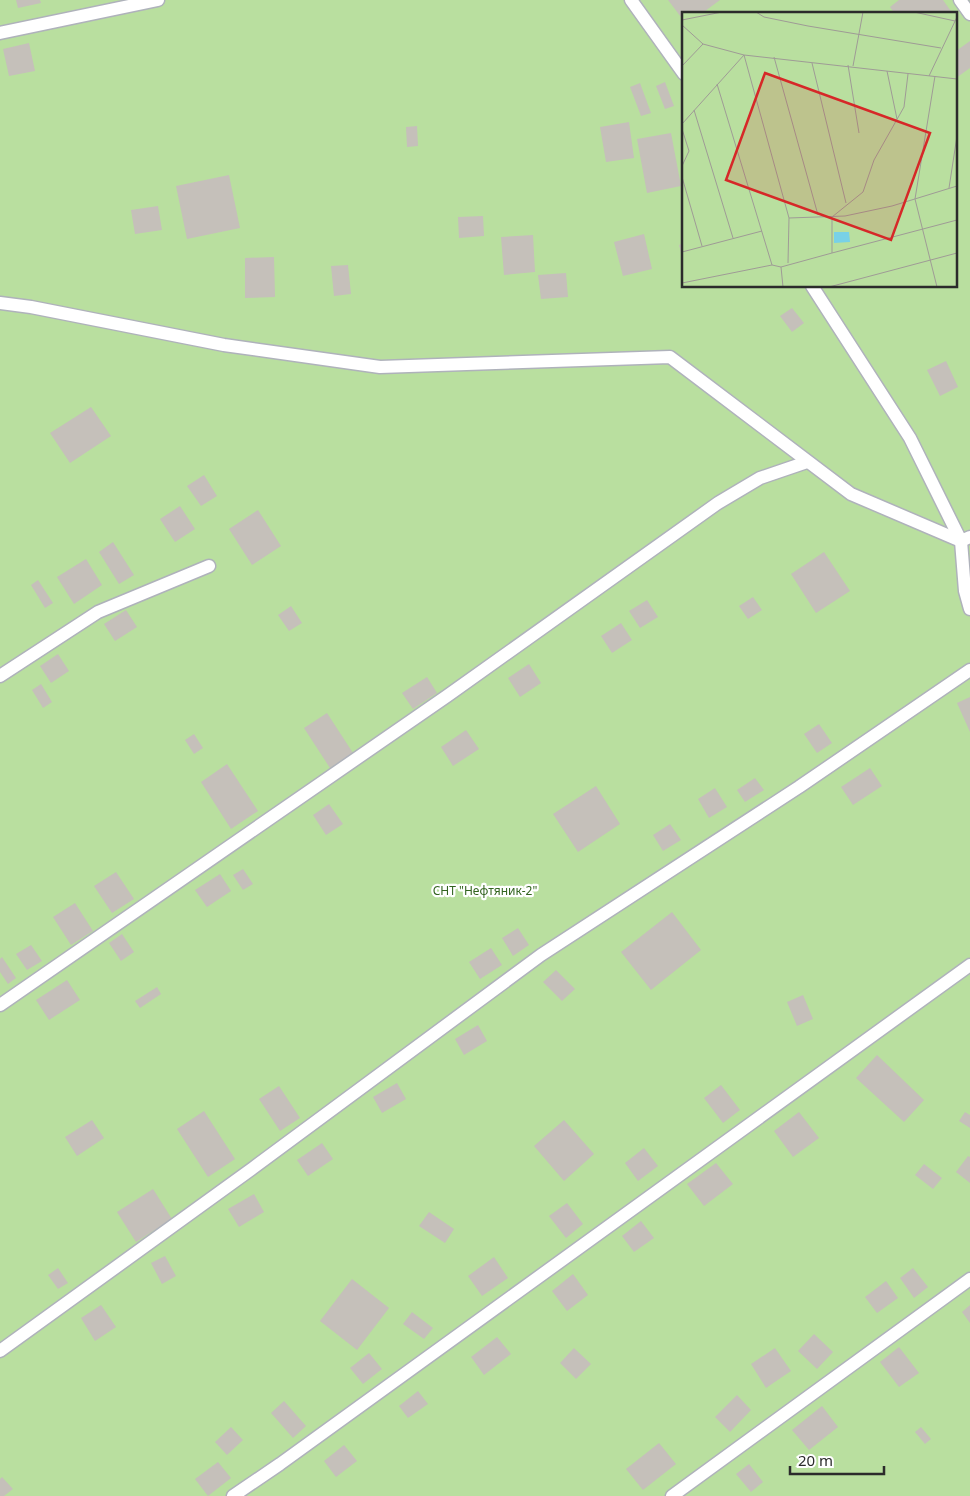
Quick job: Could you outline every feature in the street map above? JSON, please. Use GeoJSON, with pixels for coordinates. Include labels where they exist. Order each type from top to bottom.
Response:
{"type":"FeatureCollection","features":[{"type":"Feature","properties":{"kind":"lane"},"geometry":{"type":"LineString","coordinates":[[0,33],[158,0]]}},
{"type":"Feature","properties":{"kind":"lane"},"geometry":{"type":"LineString","coordinates":[[631,0],[682,71]]}},
{"type":"Feature","properties":{"kind":"lane"},"geometry":{"type":"LineString","coordinates":[[960,0],[970,14]]}},
{"type":"Feature","properties":{"kind":"lane"},"geometry":{"type":"LineString","coordinates":[[813,288],[910,438],[965,539],[965,591],[970,609]]}},
{"type":"Feature","properties":{"kind":"lane"},"geometry":{"type":"LineString","coordinates":[[0,303],[31,307],[224,346],[380,367],[670,358],[851,494],[965,539]]}},
{"type":"Feature","properties":{"kind":"lane"},"geometry":{"type":"LineString","coordinates":[[0,1005],[447,696],[718,503],[760,478],[807,462]]}},
{"type":"Feature","properties":{"kind":"lane"},"geometry":{"type":"LineString","coordinates":[[0,676],[98,612],[209,566]]}},
{"type":"Feature","properties":{"kind":"lane"},"geometry":{"type":"LineString","coordinates":[[0,1351],[261,1162],[541,955],[799,787],[970,670]]}},
{"type":"Feature","properties":{"kind":"lane"},"geometry":{"type":"LineString","coordinates":[[233,1496],[970,965]]}},
{"type":"Feature","properties":{"kind":"lane"},"geometry":{"type":"LineString","coordinates":[[672,1496],[970,1279]]}},
{"type":"Feature","properties":{"kind":"green space","name":"СНТ \"Нефтяник-2\""},"geometry":{"type":"Polygon","coordinates":[[[0,0],[970,0],[970,1496],[0,1496],[0,0]]]}},
{"type":"Feature","properties":{"kind":"building"},"geometry":{"type":"Polygon","coordinates":[[[16,0],[40,0],[41,3],[18,8],[16,0]]]}},
{"type":"Feature","properties":{"kind":"building"},"geometry":{"type":"Polygon","coordinates":[[[668,0],[720,0],[704,12],[682,12],[682,18],[668,0]]]}},
{"type":"Feature","properties":{"kind":"building"},"geometry":{"type":"Polygon","coordinates":[[[899,0],[943,0],[952,12],[894,12],[890,7],[899,0]]]}},
{"type":"Feature","properties":{"kind":"building"},"geometry":{"type":"Polygon","coordinates":[[[970,41],[970,68],[958,77],[958,50],[970,41]]]}},
{"type":"Feature","properties":{"kind":"building"},"geometry":{"type":"Polygon","coordinates":[[[29,43],[35,71],[9,76],[3,49],[29,43]]]}},
{"type":"Feature","properties":{"kind":"building"},"geometry":{"type":"Polygon","coordinates":[[[665,82],[674,106],[665,109],[656,86],[665,82]]]}},
{"type":"Feature","properties":{"kind":"building"},"geometry":{"type":"Polygon","coordinates":[[[640,83],[651,113],[641,116],[630,87],[640,83]]]}},
{"type":"Feature","properties":{"kind":"building"},"geometry":{"type":"Polygon","coordinates":[[[629,122],[634,158],[606,162],[600,127],[629,122]]]}},
{"type":"Feature","properties":{"kind":"building"},"geometry":{"type":"Polygon","coordinates":[[[417,126],[418,146],[407,147],[406,127],[417,126]]]}},
{"type":"Feature","properties":{"kind":"building"},"geometry":{"type":"Polygon","coordinates":[[[671,133],[681,186],[647,193],[637,139],[671,133]]]}},
{"type":"Feature","properties":{"kind":"building"},"geometry":{"type":"Polygon","coordinates":[[[229,175],[240,228],[187,239],[176,186],[229,175]]]}},
{"type":"Feature","properties":{"kind":"building"},"geometry":{"type":"Polygon","coordinates":[[[158,206],[162,230],[135,234],[131,210],[158,206]]]}},
{"type":"Feature","properties":{"kind":"building"},"geometry":{"type":"Polygon","coordinates":[[[483,216],[484,236],[459,238],[458,217],[483,216]]]}},
{"type":"Feature","properties":{"kind":"building"},"geometry":{"type":"Polygon","coordinates":[[[644,234],[652,269],[623,276],[614,242],[644,234]]]}},
{"type":"Feature","properties":{"kind":"building"},"geometry":{"type":"Polygon","coordinates":[[[533,235],[535,272],[504,275],[501,237],[533,235]]]}},
{"type":"Feature","properties":{"kind":"building"},"geometry":{"type":"Polygon","coordinates":[[[682,244],[682,256],[679,245],[682,244]]]}},
{"type":"Feature","properties":{"kind":"building"},"geometry":{"type":"Polygon","coordinates":[[[274,257],[275,297],[245,298],[245,258],[274,257]]]}},
{"type":"Feature","properties":{"kind":"building"},"geometry":{"type":"Polygon","coordinates":[[[348,265],[351,294],[334,296],[331,266],[348,265]]]}},
{"type":"Feature","properties":{"kind":"building"},"geometry":{"type":"Polygon","coordinates":[[[566,273],[568,297],[541,299],[538,275],[566,273]]]}},
{"type":"Feature","properties":{"kind":"building"},"geometry":{"type":"Polygon","coordinates":[[[792,308],[804,323],[792,332],[780,316],[792,308]]]}},
{"type":"Feature","properties":{"kind":"building"},"geometry":{"type":"Polygon","coordinates":[[[946,361],[958,387],[940,396],[927,370],[946,361]]]}},
{"type":"Feature","properties":{"kind":"building"},"geometry":{"type":"Polygon","coordinates":[[[91,407],[111,436],[70,463],[50,433],[91,407]]]}},
{"type":"Feature","properties":{"kind":"building"},"geometry":{"type":"Polygon","coordinates":[[[204,475],[217,496],[201,506],[187,486],[204,475]]]}},
{"type":"Feature","properties":{"kind":"building"},"geometry":{"type":"Polygon","coordinates":[[[180,506],[195,529],[175,542],[160,519],[180,506]]]}},
{"type":"Feature","properties":{"kind":"building"},"geometry":{"type":"Polygon","coordinates":[[[258,510],[281,546],[252,565],[229,529],[258,510]]]}},
{"type":"Feature","properties":{"kind":"building"},"geometry":{"type":"Polygon","coordinates":[[[113,542],[134,575],[119,584],[99,552],[113,542]]]}},
{"type":"Feature","properties":{"kind":"building"},"geometry":{"type":"Polygon","coordinates":[[[824,552],[850,591],[816,613],[791,574],[824,552]]]}},
{"type":"Feature","properties":{"kind":"building"},"geometry":{"type":"Polygon","coordinates":[[[86,559],[102,585],[74,604],[57,577],[86,559]]]}},
{"type":"Feature","properties":{"kind":"building"},"geometry":{"type":"Polygon","coordinates":[[[38,580],[53,603],[45,608],[31,585],[38,580]]]}},
{"type":"Feature","properties":{"kind":"building"},"geometry":{"type":"Polygon","coordinates":[[[753,597],[762,610],[748,619],[739,606],[753,597]]]}},
{"type":"Feature","properties":{"kind":"building"},"geometry":{"type":"Polygon","coordinates":[[[647,600],[658,617],[640,628],[629,611],[647,600]]]}},
{"type":"Feature","properties":{"kind":"building"},"geometry":{"type":"Polygon","coordinates":[[[291,606],[302,623],[289,631],[278,615],[291,606]]]}},
{"type":"Feature","properties":{"kind":"building"},"geometry":{"type":"Polygon","coordinates":[[[126,610],[137,627],[115,641],[104,624],[126,610]]]}},
{"type":"Feature","properties":{"kind":"building"},"geometry":{"type":"Polygon","coordinates":[[[621,623],[632,640],[612,653],[601,636],[621,623]]]}},
{"type":"Feature","properties":{"kind":"building"},"geometry":{"type":"Polygon","coordinates":[[[58,654],[69,671],[51,683],[40,666],[58,654]]]}},
{"type":"Feature","properties":{"kind":"building"},"geometry":{"type":"Polygon","coordinates":[[[529,664],[541,683],[520,697],[508,678],[529,664]]]}},
{"type":"Feature","properties":{"kind":"building"},"geometry":{"type":"Polygon","coordinates":[[[427,677],[437,693],[413,709],[402,693],[427,677]]]}},
{"type":"Feature","properties":{"kind":"building"},"geometry":{"type":"Polygon","coordinates":[[[41,684],[52,702],[43,708],[32,690],[41,684]]]}},
{"type":"Feature","properties":{"kind":"building"},"geometry":{"type":"Polygon","coordinates":[[[970,697],[970,732],[957,703],[970,697]]]}},
{"type":"Feature","properties":{"kind":"building"},"geometry":{"type":"Polygon","coordinates":[[[327,713],[353,753],[330,768],[304,728],[327,713]]]}},
{"type":"Feature","properties":{"kind":"building"},"geometry":{"type":"Polygon","coordinates":[[[819,724],[832,743],[817,753],[804,734],[819,724]]]}},
{"type":"Feature","properties":{"kind":"building"},"geometry":{"type":"Polygon","coordinates":[[[466,730],[479,749],[453,766],[441,747],[466,730]]]}},
{"type":"Feature","properties":{"kind":"building"},"geometry":{"type":"Polygon","coordinates":[[[194,734],[203,748],[194,754],[185,740],[194,734]]]}},
{"type":"Feature","properties":{"kind":"building"},"geometry":{"type":"Polygon","coordinates":[[[227,764],[258,811],[231,829],[201,782],[227,764]]]}},
{"type":"Feature","properties":{"kind":"building"},"geometry":{"type":"Polygon","coordinates":[[[870,768],[882,786],[853,805],[841,787],[870,768]]]}},
{"type":"Feature","properties":{"kind":"building"},"geometry":{"type":"Polygon","coordinates":[[[755,778],[764,790],[745,802],[737,790],[755,778]]]}},
{"type":"Feature","properties":{"kind":"building"},"geometry":{"type":"Polygon","coordinates":[[[596,786],[620,824],[578,852],[553,814],[596,786]]]}},
{"type":"Feature","properties":{"kind":"building"},"geometry":{"type":"Polygon","coordinates":[[[715,788],[727,807],[709,818],[698,799],[715,788]]]}},
{"type":"Feature","properties":{"kind":"building"},"geometry":{"type":"Polygon","coordinates":[[[329,804],[343,824],[326,835],[313,815],[329,804]]]}},
{"type":"Feature","properties":{"kind":"building"},"geometry":{"type":"Polygon","coordinates":[[[670,824],[681,840],[663,851],[653,835],[670,824]]]}},
{"type":"Feature","properties":{"kind":"building"},"geometry":{"type":"Polygon","coordinates":[[[243,869],[253,884],[243,890],[233,875],[243,869]]]}},
{"type":"Feature","properties":{"kind":"building"},"geometry":{"type":"Polygon","coordinates":[[[116,872],[134,899],[112,913],[94,886],[116,872]]]}},
{"type":"Feature","properties":{"kind":"building"},"geometry":{"type":"Polygon","coordinates":[[[220,874],[231,891],[207,907],[195,890],[220,874]]]}},
{"type":"Feature","properties":{"kind":"building"},"geometry":{"type":"Polygon","coordinates":[[[75,903],[93,931],[71,945],[53,917],[75,903]]]}},
{"type":"Feature","properties":{"kind":"building"},"geometry":{"type":"Polygon","coordinates":[[[672,912],[701,950],[651,990],[621,952],[672,912]]]}},
{"type":"Feature","properties":{"kind":"building"},"geometry":{"type":"Polygon","coordinates":[[[518,928],[529,945],[513,956],[502,938],[518,928]]]}},
{"type":"Feature","properties":{"kind":"building"},"geometry":{"type":"Polygon","coordinates":[[[122,934],[134,952],[121,961],[109,943],[122,934]]]}},
{"type":"Feature","properties":{"kind":"building"},"geometry":{"type":"Polygon","coordinates":[[[31,945],[42,961],[27,970],[16,954],[31,945]]]}},
{"type":"Feature","properties":{"kind":"building"},"geometry":{"type":"Polygon","coordinates":[[[491,948],[502,965],[480,979],[469,962],[491,948]]]}},
{"type":"Feature","properties":{"kind":"building"},"geometry":{"type":"Polygon","coordinates":[[[2,957],[16,978],[8,984],[0,972],[0,959],[2,957]]]}},
{"type":"Feature","properties":{"kind":"building"},"geometry":{"type":"Polygon","coordinates":[[[556,970],[575,989],[562,1001],[543,982],[556,970]]]}},
{"type":"Feature","properties":{"kind":"building"},"geometry":{"type":"Polygon","coordinates":[[[67,980],[80,1000],[49,1020],[36,1000],[67,980]]]}},
{"type":"Feature","properties":{"kind":"building"},"geometry":{"type":"Polygon","coordinates":[[[157,987],[161,994],[140,1008],[135,1001],[157,987]]]}},
{"type":"Feature","properties":{"kind":"building"},"geometry":{"type":"Polygon","coordinates":[[[803,995],[813,1019],[797,1026],[787,1002],[803,995]]]}},
{"type":"Feature","properties":{"kind":"building"},"geometry":{"type":"Polygon","coordinates":[[[478,1025],[487,1041],[464,1055],[455,1039],[478,1025]]]}},
{"type":"Feature","properties":{"kind":"building"},"geometry":{"type":"Polygon","coordinates":[[[877,1055],[924,1100],[904,1122],[856,1078],[877,1055]]]}},
{"type":"Feature","properties":{"kind":"building"},"geometry":{"type":"Polygon","coordinates":[[[397,1083],[406,1099],[382,1113],[373,1097],[397,1083]]]}},
{"type":"Feature","properties":{"kind":"building"},"geometry":{"type":"Polygon","coordinates":[[[721,1085],[740,1110],[723,1123],[704,1098],[721,1085]]]}},
{"type":"Feature","properties":{"kind":"building"},"geometry":{"type":"Polygon","coordinates":[[[279,1086],[300,1118],[280,1131],[259,1099],[279,1086]]]}},
{"type":"Feature","properties":{"kind":"building"},"geometry":{"type":"Polygon","coordinates":[[[204,1111],[235,1159],[208,1177],[177,1129],[204,1111]]]}},
{"type":"Feature","properties":{"kind":"building"},"geometry":{"type":"Polygon","coordinates":[[[799,1112],[819,1138],[793,1157],[774,1131],[799,1112]]]}},
{"type":"Feature","properties":{"kind":"building"},"geometry":{"type":"Polygon","coordinates":[[[965,1112],[970,1115],[970,1128],[959,1121],[965,1112]]]}},
{"type":"Feature","properties":{"kind":"building"},"geometry":{"type":"Polygon","coordinates":[[[92,1120],[104,1138],[77,1156],[65,1137],[92,1120]]]}},
{"type":"Feature","properties":{"kind":"building"},"geometry":{"type":"Polygon","coordinates":[[[564,1120],[594,1154],[564,1181],[534,1146],[564,1120]]]}},
{"type":"Feature","properties":{"kind":"building"},"geometry":{"type":"Polygon","coordinates":[[[322,1143],[333,1159],[308,1176],[297,1160],[322,1143]]]}},
{"type":"Feature","properties":{"kind":"building"},"geometry":{"type":"Polygon","coordinates":[[[644,1148],[658,1166],[638,1181],[625,1163],[644,1148]]]}},
{"type":"Feature","properties":{"kind":"building"},"geometry":{"type":"Polygon","coordinates":[[[968,1156],[970,1157],[970,1183],[956,1172],[968,1156]]]}},
{"type":"Feature","properties":{"kind":"building"},"geometry":{"type":"Polygon","coordinates":[[[716,1163],[733,1184],[704,1206],[687,1184],[716,1163]]]}},
{"type":"Feature","properties":{"kind":"building"},"geometry":{"type":"Polygon","coordinates":[[[924,1164],[942,1178],[933,1189],[915,1175],[924,1164]]]}},
{"type":"Feature","properties":{"kind":"building"},"geometry":{"type":"Polygon","coordinates":[[[153,1189],[172,1219],[136,1242],[117,1212],[153,1189]]]}},
{"type":"Feature","properties":{"kind":"building"},"geometry":{"type":"Polygon","coordinates":[[[254,1194],[264,1212],[239,1227],[228,1209],[254,1194]]]}},
{"type":"Feature","properties":{"kind":"building"},"geometry":{"type":"Polygon","coordinates":[[[567,1203],[583,1224],[566,1238],[549,1216],[567,1203]]]}},
{"type":"Feature","properties":{"kind":"building"},"geometry":{"type":"Polygon","coordinates":[[[429,1212],[454,1229],[445,1243],[419,1226],[429,1212]]]}},
{"type":"Feature","properties":{"kind":"building"},"geometry":{"type":"Polygon","coordinates":[[[641,1221],[654,1238],[634,1252],[622,1236],[641,1221]]]}},
{"type":"Feature","properties":{"kind":"building"},"geometry":{"type":"Polygon","coordinates":[[[165,1256],[176,1276],[162,1284],[151,1263],[165,1256]]]}},
{"type":"Feature","properties":{"kind":"building"},"geometry":{"type":"Polygon","coordinates":[[[494,1257],[508,1278],[482,1296],[468,1276],[494,1257]]]}},
{"type":"Feature","properties":{"kind":"building"},"geometry":{"type":"Polygon","coordinates":[[[58,1268],[68,1283],[58,1289],[48,1275],[58,1268]]]}},
{"type":"Feature","properties":{"kind":"building"},"geometry":{"type":"Polygon","coordinates":[[[913,1268],[928,1287],[914,1298],[900,1278],[913,1268]]]}},
{"type":"Feature","properties":{"kind":"building"},"geometry":{"type":"Polygon","coordinates":[[[573,1274],[588,1295],[567,1311],[552,1291],[573,1274]]]}},
{"type":"Feature","properties":{"kind":"building"},"geometry":{"type":"Polygon","coordinates":[[[352,1279],[389,1308],[357,1350],[320,1321],[352,1279]]]}},
{"type":"Feature","properties":{"kind":"building"},"geometry":{"type":"Polygon","coordinates":[[[886,1281],[898,1298],[877,1313],[865,1297],[886,1281]]]}},
{"type":"Feature","properties":{"kind":"building"},"geometry":{"type":"Polygon","coordinates":[[[101,1305],[116,1327],[95,1341],[81,1318],[101,1305]]]}},
{"type":"Feature","properties":{"kind":"building"},"geometry":{"type":"Polygon","coordinates":[[[970,1305],[970,1323],[962,1312],[970,1305]]]}},
{"type":"Feature","properties":{"kind":"building"},"geometry":{"type":"Polygon","coordinates":[[[412,1312],[433,1328],[424,1339],[403,1324],[412,1312]]]}},
{"type":"Feature","properties":{"kind":"building"},"geometry":{"type":"Polygon","coordinates":[[[814,1334],[833,1352],[817,1369],[798,1351],[814,1334]]]}},
{"type":"Feature","properties":{"kind":"building"},"geometry":{"type":"Polygon","coordinates":[[[497,1337],[511,1354],[484,1375],[471,1357],[497,1337]]]}},
{"type":"Feature","properties":{"kind":"building"},"geometry":{"type":"Polygon","coordinates":[[[899,1347],[919,1373],[899,1387],[880,1362],[899,1347]]]}},
{"type":"Feature","properties":{"kind":"building"},"geometry":{"type":"Polygon","coordinates":[[[574,1348],[591,1364],[576,1379],[560,1363],[574,1348]]]}},
{"type":"Feature","properties":{"kind":"building"},"geometry":{"type":"Polygon","coordinates":[[[775,1348],[791,1371],[766,1388],[751,1364],[775,1348]]]}},
{"type":"Feature","properties":{"kind":"building"},"geometry":{"type":"Polygon","coordinates":[[[369,1353],[382,1369],[363,1384],[350,1368],[369,1353]]]}},
{"type":"Feature","properties":{"kind":"building"},"geometry":{"type":"Polygon","coordinates":[[[418,1391],[428,1404],[408,1418],[399,1406],[418,1391]]]}},
{"type":"Feature","properties":{"kind":"building"},"geometry":{"type":"Polygon","coordinates":[[[737,1395],[751,1410],[730,1432],[715,1417],[737,1395]]]}},
{"type":"Feature","properties":{"kind":"building"},"geometry":{"type":"Polygon","coordinates":[[[284,1401],[306,1426],[293,1438],[271,1413],[284,1401]]]}},
{"type":"Feature","properties":{"kind":"building"},"geometry":{"type":"Polygon","coordinates":[[[822,1406],[838,1427],[809,1450],[792,1430],[822,1406]]]}},
{"type":"Feature","properties":{"kind":"building"},"geometry":{"type":"Polygon","coordinates":[[[231,1427],[243,1440],[227,1455],[215,1442],[231,1427]]]}},
{"type":"Feature","properties":{"kind":"building"},"geometry":{"type":"Polygon","coordinates":[[[921,1427],[931,1439],[925,1444],[915,1432],[921,1427]]]}},
{"type":"Feature","properties":{"kind":"building"},"geometry":{"type":"Polygon","coordinates":[[[659,1443],[676,1464],[643,1490],[626,1469],[659,1443]]]}},
{"type":"Feature","properties":{"kind":"building"},"geometry":{"type":"Polygon","coordinates":[[[344,1445],[357,1461],[336,1477],[324,1461],[344,1445]]]}},
{"type":"Feature","properties":{"kind":"building"},"geometry":{"type":"Polygon","coordinates":[[[218,1462],[231,1478],[208,1496],[195,1479],[218,1462]]]}},
{"type":"Feature","properties":{"kind":"building"},"geometry":{"type":"Polygon","coordinates":[[[749,1464],[763,1482],[751,1492],[736,1474],[749,1464]]]}},
{"type":"Feature","properties":{"kind":"building"},"geometry":{"type":"Polygon","coordinates":[[[2,1477],[13,1489],[4,1496],[0,1496],[0,1479],[2,1477]]]}}]}
